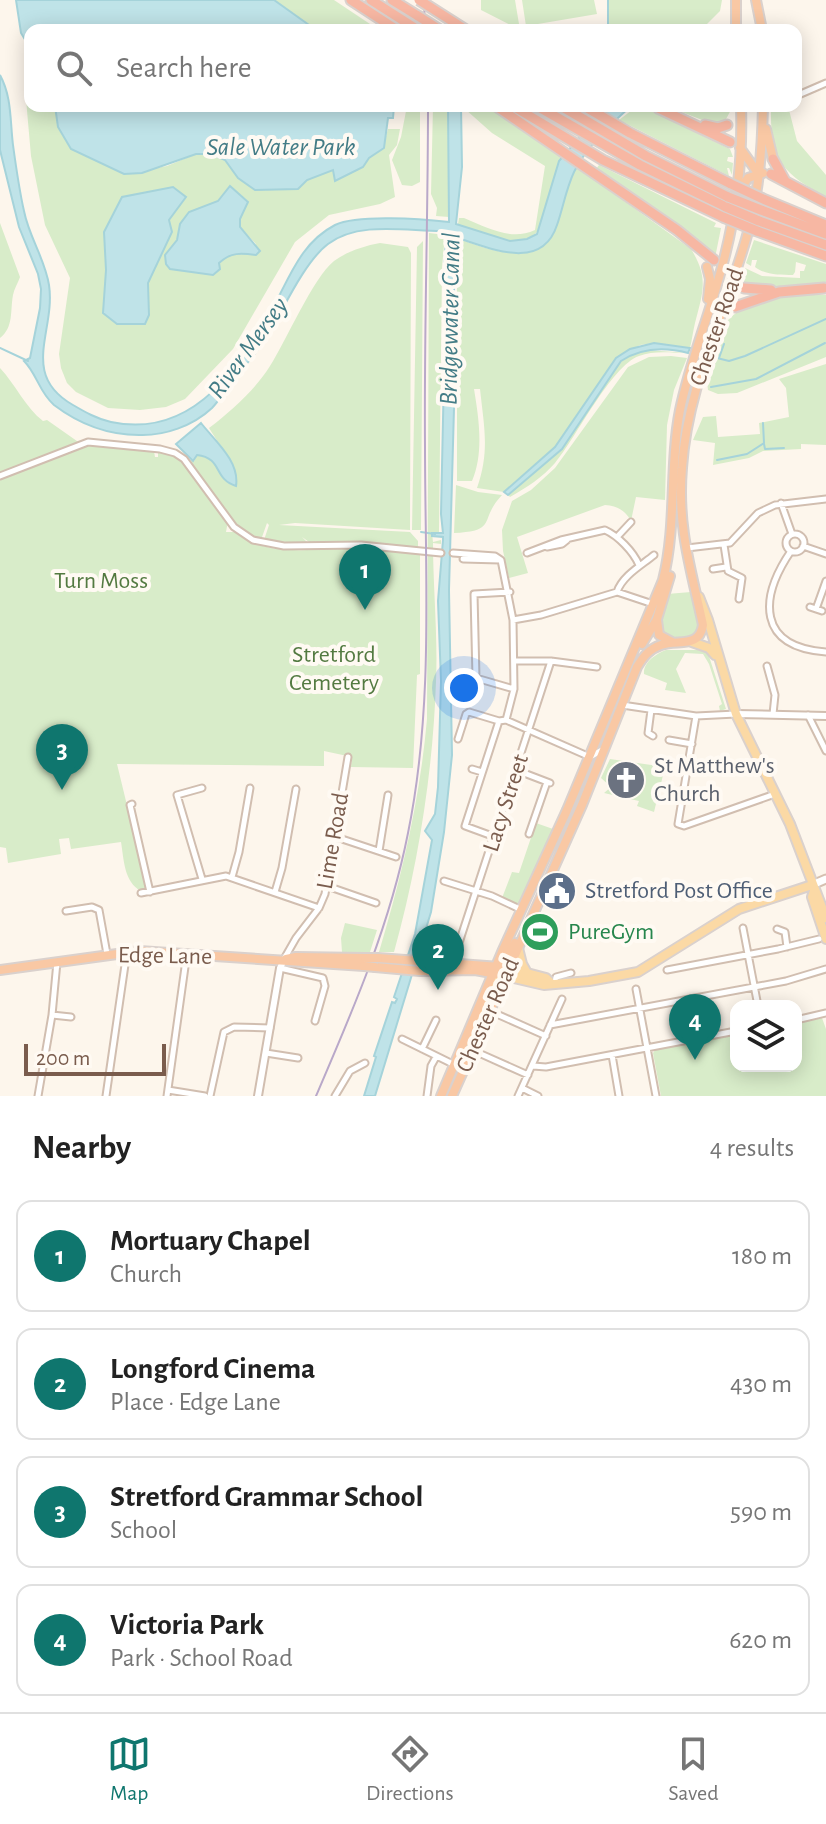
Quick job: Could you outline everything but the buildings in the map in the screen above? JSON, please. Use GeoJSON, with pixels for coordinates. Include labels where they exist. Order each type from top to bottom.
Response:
{"type":"FeatureCollection","features":[{"type":"Feature","properties":{"kind":"highway"},"geometry":{"type":"LineString","coordinates":[[345,0],[379,24]]}},
{"type":"Feature","properties":{"kind":"highway"},"geometry":{"type":"LineString","coordinates":[[351,0],[388,24]]}},
{"type":"Feature","properties":{"kind":"highway"},"geometry":{"type":"LineString","coordinates":[[371,0],[409,24]]}},
{"type":"Feature","properties":{"kind":"highway"},"geometry":{"type":"LineString","coordinates":[[392,0],[431,24]]}},
{"type":"Feature","properties":{"kind":"highway"},"geometry":{"type":"LineString","coordinates":[[419,0],[457,24]]}},
{"type":"Feature","properties":{"kind":"highway"},"geometry":{"type":"LineString","coordinates":[[736,0],[736,24]]}},
{"type":"Feature","properties":{"kind":"highway"},"geometry":{"type":"LineString","coordinates":[[756,0],[761,24]]}},
{"type":"Feature","properties":{"kind":"highway"},"geometry":{"type":"LineString","coordinates":[[507,112],[694,243],[744,288],[761,291],[825,288]]}},
{"type":"Feature","properties":{"kind":"highway"},"geometry":{"type":"LineString","coordinates":[[523,112],[603,160],[729,204]]}},
{"type":"Feature","properties":{"kind":"highway"},"geometry":{"type":"LineString","coordinates":[[547,112],[612,150],[759,221],[826,245]]}},
{"type":"Feature","properties":{"kind":"highway"},"geometry":{"type":"LineString","coordinates":[[572,112],[729,204],[826,256]]}},
{"type":"Feature","properties":{"kind":"highway"},"geometry":{"type":"LineString","coordinates":[[594,112],[731,184],[826,225]]}},
{"type":"Feature","properties":{"kind":"highway"},"geometry":{"type":"LineString","coordinates":[[666,112],[741,149],[759,173]]}},
{"type":"Feature","properties":{"kind":"highway"},"geometry":{"type":"LineString","coordinates":[[670,112],[713,127],[727,125],[737,112]]}},
{"type":"Feature","properties":{"kind":"highway","name":"Chester Road"},"geometry":{"type":"LineString","coordinates":[[441,1096],[486,993],[518,948],[527,912],[663,580],[670,542],[675,437],[741,149],[741,112]]}},
{"type":"Feature","properties":{"kind":"highway"},"geometry":{"type":"LineString","coordinates":[[763,112],[773,159],[787,182]]}},
{"type":"Feature","properties":{"kind":"highway","name":"Chester Road"},"geometry":{"type":"LineString","coordinates":[[631,657],[657,619],[680,573],[684,548],[682,467],[689,418],[709,345],[743,250],[752,214],[759,173],[763,112]]}},
{"type":"Feature","properties":{"kind":"highway"},"geometry":{"type":"LineString","coordinates":[[729,204],[748,178],[759,173],[771,174],[826,203]]}},
{"type":"Feature","properties":{"kind":"highway"},"geometry":{"type":"LineString","coordinates":[[759,221],[826,234]]}},
{"type":"Feature","properties":{"kind":"highway"},"geometry":{"type":"LineString","coordinates":[[715,263],[743,250]]}},
{"type":"Feature","properties":{"kind":"highway"},"geometry":{"type":"LineString","coordinates":[[699,343],[715,263]]}},
{"type":"Feature","properties":{"kind":"highway"},"geometry":{"type":"LineString","coordinates":[[718,321],[735,307],[779,292],[825,288]]}},
{"type":"Feature","properties":{"kind":"highway","name":"Chester Road"},"geometry":{"type":"LineString","coordinates":[[452,1096],[490,1011],[501,971],[502,952],[527,912],[582,805],[643,657],[658,646],[692,642],[703,628],[695,593],[680,573],[670,542]]}},
{"type":"Feature","properties":{"kind":"highway"},"geometry":{"type":"LineString","coordinates":[[673,557],[678,549],[684,548]]}},
{"type":"Feature","properties":{"kind":"highway"},"geometry":{"type":"LineString","coordinates":[[657,619],[659,635],[674,643]]}},
{"type":"Feature","properties":{"kind":"highway"},"geometry":{"type":"LineString","coordinates":[[501,971],[527,912]]}},
{"type":"Feature","properties":{"kind":"highway","name":"Edge Lane"},"geometry":{"type":"LineString","coordinates":[[0,970],[127,951],[282,964],[428,961],[501,971]]}},
{"type":"Feature","properties":{"kind":"highway"},"geometry":{"type":"LineString","coordinates":[[428,961],[482,961],[502,952]]}},
{"type":"Feature","properties":{"kind":"highway","name":"Edge Lane"},"geometry":{"type":"LineString","coordinates":[[377,963],[396,969],[420,971],[501,971]]}},
{"type":"Feature","properties":{"kind":"highway"},"geometry":{"type":"LineString","coordinates":[[475,970],[485,980],[486,993]]}},
{"type":"Feature","properties":{"kind":"main road"},"geometry":{"type":"LineString","coordinates":[[695,593],[708,620],[736,714],[794,832],[826,918]]}},
{"type":"Feature","properties":{"kind":"main road"},"geometry":{"type":"LineString","coordinates":[[692,642],[709,648],[718,659]]}},
{"type":"Feature","properties":{"kind":"main road"},"geometry":{"type":"LineString","coordinates":[[462,1046],[477,1025],[501,971],[553,983],[589,981],[643,970],[739,909],[813,888],[826,879]]}},
{"type":"Feature","properties":{"kind":"main road"},"geometry":{"type":"LineString","coordinates":[[813,888],[812,897],[824,938]]}},
{"type":"Feature","properties":{"kind":"main road"},"geometry":{"type":"LineString","coordinates":[[518,948],[528,977]]}},
{"type":"Feature","properties":{"kind":"street"},"geometry":{"type":"LineString","coordinates":[[802,93],[826,83]]}},
{"type":"Feature","properties":{"kind":"street"},"geometry":{"type":"LineString","coordinates":[[0,476],[88,442],[160,449],[184,459],[234,527],[253,540],[284,546],[361,545],[441,553]]}},
{"type":"Feature","properties":{"kind":"street"},"geometry":{"type":"LineString","coordinates":[[684,548],[724,545],[733,540],[758,513],[781,503],[826,499]]}},
{"type":"Feature","properties":{"kind":"street"},"geometry":{"type":"LineString","coordinates":[[781,503],[792,534]]}},
{"type":"Feature","properties":{"kind":"street"},"geometry":{"type":"LineString","coordinates":[[617,537],[631,522]]}},
{"type":"Feature","properties":{"kind":"street"},"geometry":{"type":"LineString","coordinates":[[527,553],[600,529],[617,537],[639,565]]}},
{"type":"Feature","properties":{"kind":"street"},"geometry":{"type":"LineString","coordinates":[[791,551],[798,551],[803,546],[803,538],[792,534]]}},
{"type":"Feature","properties":{"kind":"street"},"geometry":{"type":"LineString","coordinates":[[791,551],[786,542],[792,534]]}},
{"type":"Feature","properties":{"kind":"street"},"geometry":{"type":"LineString","coordinates":[[724,545],[726,567],[741,577],[739,599]]}},
{"type":"Feature","properties":{"kind":"street"},"geometry":{"type":"LineString","coordinates":[[803,546],[826,554]]}},
{"type":"Feature","properties":{"kind":"street"},"geometry":{"type":"LineString","coordinates":[[791,551],[771,592],[772,621],[777,632],[791,645],[826,652]]}},
{"type":"Feature","properties":{"kind":"street"},"geometry":{"type":"LineString","coordinates":[[453,553],[500,559]]}},
{"type":"Feature","properties":{"kind":"street"},"geometry":{"type":"LineString","coordinates":[[617,592],[618,586],[639,565],[654,555]]}},
{"type":"Feature","properties":{"kind":"street"},"geometry":{"type":"LineString","coordinates":[[463,559],[500,559]]}},
{"type":"Feature","properties":{"kind":"street"},"geometry":{"type":"LineString","coordinates":[[495,837],[466,827],[482,772],[514,689],[510,592],[500,559]]}},
{"type":"Feature","properties":{"kind":"street"},"geometry":{"type":"LineString","coordinates":[[713,569],[726,567]]}},
{"type":"Feature","properties":{"kind":"street"},"geometry":{"type":"LineString","coordinates":[[816,609],[826,581]]}},
{"type":"Feature","properties":{"kind":"street"},"geometry":{"type":"LineString","coordinates":[[510,592],[474,594],[475,657],[476,678],[514,689]]}},
{"type":"Feature","properties":{"kind":"street"},"geometry":{"type":"LineString","coordinates":[[513,620],[541,615],[617,592],[654,604]]}},
{"type":"Feature","properties":{"kind":"street"},"geometry":{"type":"LineString","coordinates":[[514,661],[551,661],[597,667]]}},
{"type":"Feature","properties":{"kind":"street","name":"Lacy Street"},"geometry":{"type":"LineString","coordinates":[[461,946],[551,661]]}},
{"type":"Feature","properties":{"kind":"street"},"geometry":{"type":"LineString","coordinates":[[767,666],[775,695],[773,714]]}},
{"type":"Feature","properties":{"kind":"street"},"geometry":{"type":"LineString","coordinates":[[622,705],[696,716],[826,716]]}},
{"type":"Feature","properties":{"kind":"street"},"geometry":{"type":"LineString","coordinates":[[651,710],[648,733],[653,736]]}},
{"type":"Feature","properties":{"kind":"street"},"geometry":{"type":"LineString","coordinates":[[458,739],[468,712],[502,721],[590,757],[604,749]]}},
{"type":"Feature","properties":{"kind":"street"},"geometry":{"type":"LineString","coordinates":[[808,715],[826,751]]}},
{"type":"Feature","properties":{"kind":"street"},"geometry":{"type":"LineString","coordinates":[[696,716],[677,821],[679,825],[684,826],[776,794]]}},
{"type":"Feature","properties":{"kind":"street"},"geometry":{"type":"LineString","coordinates":[[669,740],[692,744]]}},
{"type":"Feature","properties":{"kind":"street","name":"Lime Road"},"geometry":{"type":"LineString","coordinates":[[282,964],[292,943],[319,908],[327,886],[348,757]]}},
{"type":"Feature","properties":{"kind":"street"},"geometry":{"type":"LineString","coordinates":[[472,769],[482,772]]}},
{"type":"Feature","properties":{"kind":"street"},"geometry":{"type":"LineString","coordinates":[[516,770],[548,782],[529,834]]}},
{"type":"Feature","properties":{"kind":"street"},"geometry":{"type":"LineString","coordinates":[[202,788],[177,795],[202,879]]}},
{"type":"Feature","properties":{"kind":"street"},"geometry":{"type":"LineString","coordinates":[[232,877],[250,788]]}},
{"type":"Feature","properties":{"kind":"street"},"geometry":{"type":"LineString","coordinates":[[275,892],[296,789]]}},
{"type":"Feature","properties":{"kind":"street"},"geometry":{"type":"LineString","coordinates":[[379,851],[388,795]]}},
{"type":"Feature","properties":{"kind":"street"},"geometry":{"type":"LineString","coordinates":[[132,804],[150,892]]}},
{"type":"Feature","properties":{"kind":"street"},"geometry":{"type":"LineString","coordinates":[[336,837],[396,857]]}},
{"type":"Feature","properties":{"kind":"street"},"geometry":{"type":"LineString","coordinates":[[141,893],[202,879],[232,877],[319,908]]}},
{"type":"Feature","properties":{"kind":"street"},"geometry":{"type":"LineString","coordinates":[[444,881],[527,912]]}},
{"type":"Feature","properties":{"kind":"street"},"geometry":{"type":"LineString","coordinates":[[327,886],[376,903]]}},
{"type":"Feature","properties":{"kind":"street"},"geometry":{"type":"LineString","coordinates":[[66,911],[92,907],[99,910],[107,954]]}},
{"type":"Feature","properties":{"kind":"street"},"geometry":{"type":"LineString","coordinates":[[743,928],[757,1000]]}},
{"type":"Feature","properties":{"kind":"street"},"geometry":{"type":"LineString","coordinates":[[777,929],[785,932],[787,947]]}},
{"type":"Feature","properties":{"kind":"street"},"geometry":{"type":"LineString","coordinates":[[667,970],[807,945],[824,938]]}},
{"type":"Feature","properties":{"kind":"street"},"geometry":{"type":"LineString","coordinates":[[106,1096],[110,1049],[127,951]]}},
{"type":"Feature","properties":{"kind":"street"},"geometry":{"type":"LineString","coordinates":[[38,1096],[52,1015],[57,962]]}},
{"type":"Feature","properties":{"kind":"street"},"geometry":{"type":"LineString","coordinates":[[258,1096],[282,964],[323,978],[325,986],[315,1021]]}},
{"type":"Feature","properties":{"kind":"street"},"geometry":{"type":"LineString","coordinates":[[185,967],[168,1093],[208,1096],[224,1032],[234,1027],[270,1028]]}},
{"type":"Feature","properties":{"kind":"street"},"geometry":{"type":"LineString","coordinates":[[550,1025],[792,980],[826,969]]}},
{"type":"Feature","properties":{"kind":"street"},"geometry":{"type":"LineString","coordinates":[[553,983],[556,977],[571,973]]}},
{"type":"Feature","properties":{"kind":"street"},"geometry":{"type":"LineString","coordinates":[[636,989],[656,1096]]}},
{"type":"Feature","properties":{"kind":"street"},"geometry":{"type":"LineString","coordinates":[[518,1096],[562,999]]}},
{"type":"Feature","properties":{"kind":"street"},"geometry":{"type":"LineString","coordinates":[[490,1011],[546,1036]]}},
{"type":"Feature","properties":{"kind":"street"},"geometry":{"type":"LineString","coordinates":[[802,1019],[826,1013]]}},
{"type":"Feature","properties":{"kind":"street"},"geometry":{"type":"LineString","coordinates":[[52,1015],[71,1017]]}},
{"type":"Feature","properties":{"kind":"street"},"geometry":{"type":"LineString","coordinates":[[422,1049],[436,1020]]}},
{"type":"Feature","properties":{"kind":"street"},"geometry":{"type":"LineString","coordinates":[[533,1066],[546,1067],[730,1032]]}},
{"type":"Feature","properties":{"kind":"street"},"geometry":{"type":"LineString","coordinates":[[402,1039],[463,1069]]}},
{"type":"Feature","properties":{"kind":"street"},"geometry":{"type":"LineString","coordinates":[[266,1053],[298,1058]]}},
{"type":"Feature","properties":{"kind":"street"},"geometry":{"type":"LineString","coordinates":[[481,1054],[528,1075]]}},
{"type":"Feature","properties":{"kind":"street"},"geometry":{"type":"LineString","coordinates":[[612,1055],[618,1096]]}},
{"type":"Feature","properties":{"kind":"street"},"geometry":{"type":"LineString","coordinates":[[427,1096],[431,1066],[436,1057]]}},
{"type":"Feature","properties":{"kind":"street"},"geometry":{"type":"LineString","coordinates":[[335,1096],[350,1071],[365,1063]]}},
{"type":"Feature","properties":{"kind":"street"},"geometry":{"type":"LineString","coordinates":[[522,1088],[538,1096]]}},
{"type":"Feature","properties":{"kind":"green space"},"geometry":{"type":"Polygon","coordinates":[[[274,0],[334,0],[370,24],[308,24],[274,0]]]}},
{"type":"Feature","properties":{"kind":"green space"},"geometry":{"type":"Polygon","coordinates":[[[481,0],[515,0],[519,24],[508,24],[481,10],[481,0]]]}},
{"type":"Feature","properties":{"kind":"green space"},"geometry":{"type":"Polygon","coordinates":[[[522,0],[594,0],[597,14],[526,24],[522,0]]]}},
{"type":"Feature","properties":{"kind":"green space"},"geometry":{"type":"Polygon","coordinates":[[[609,0],[722,0],[720,11],[707,24],[609,24],[609,0]]]}},
{"type":"Feature","properties":{"kind":"green space"},"geometry":{"type":"Polygon","coordinates":[[[27,112],[56,112],[58,127],[71,149],[124,174],[167,166],[196,154],[211,154],[225,160],[238,178],[256,190],[298,189],[307,180],[333,170],[335,180],[363,167],[383,148],[388,129],[400,129],[397,145],[389,155],[395,197],[380,204],[329,215],[295,242],[233,349],[185,399],[166,407],[140,410],[108,408],[76,392],[67,383],[59,354],[70,278],[45,225],[31,156],[27,112]],[[230,186],[218,201],[189,212],[180,224],[177,240],[165,255],[193,272],[203,271],[229,255],[252,255],[256,244],[240,227],[248,201],[230,186]],[[122,197],[104,232],[106,270],[103,313],[145,324],[149,304],[148,283],[172,232],[169,220],[186,197],[122,197]]]}},
{"type":"Feature","properties":{"kind":"green space"},"geometry":{"type":"Polygon","coordinates":[[[406,112],[420,112],[420,182],[412,186],[402,185],[392,160],[406,112]]]}},
{"type":"Feature","properties":{"kind":"green space"},"geometry":{"type":"Polygon","coordinates":[[[433,112],[448,112],[449,217],[436,216],[437,208],[431,194],[433,112]]]}},
{"type":"Feature","properties":{"kind":"green space"},"geometry":{"type":"Polygon","coordinates":[[[468,112],[497,112],[562,158],[539,230],[531,237],[510,241],[458,224],[459,218],[464,218],[508,234],[535,230],[545,166],[492,133],[468,112]]]}},
{"type":"Feature","properties":{"kind":"green space"},"geometry":{"type":"Polygon","coordinates":[[[629,112],[653,112],[730,149],[733,157],[728,157],[727,161],[733,163],[732,175],[729,168],[729,176],[619,120],[629,112]]]}},
{"type":"Feature","properties":{"kind":"green space"},"geometry":{"type":"Polygon","coordinates":[[[682,112],[730,112],[725,121],[710,123],[682,112]]]}},
{"type":"Feature","properties":{"kind":"green space"},"geometry":{"type":"Polygon","coordinates":[[[771,112],[790,112],[797,141],[826,175],[826,197],[789,173],[777,153],[771,112]]]}},
{"type":"Feature","properties":{"kind":"green space"},"geometry":{"type":"Polygon","coordinates":[[[599,165],[716,223],[714,227],[721,228],[715,258],[659,211],[596,169],[599,165]]]}},
{"type":"Feature","properties":{"kind":"green space"},"geometry":{"type":"Polygon","coordinates":[[[577,167],[691,249],[700,268],[703,285],[690,348],[654,343],[640,345],[616,358],[555,447],[504,492],[477,488],[485,450],[480,389],[474,389],[479,436],[476,470],[472,481],[457,481],[457,238],[512,253],[539,248],[549,240],[556,226],[577,167]]]}},
{"type":"Feature","properties":{"kind":"green space"},"geometry":{"type":"Polygon","coordinates":[[[0,223],[20,277],[9,324],[0,338],[0,223]]]}},
{"type":"Feature","properties":{"kind":"green space"},"geometry":{"type":"Polygon","coordinates":[[[429,233],[445,235],[439,532],[432,533],[433,542],[441,540],[441,544],[433,543],[436,682],[432,750],[417,853],[403,919],[394,952],[379,952],[409,837],[427,719],[429,233]]]}},
{"type":"Feature","properties":{"kind":"green space"},"geometry":{"type":"Polygon","coordinates":[[[754,240],[826,264],[826,285],[764,287],[743,283],[745,268],[762,276],[800,278],[800,271],[804,271],[806,265],[796,262],[793,275],[763,272],[755,267],[757,260],[752,260],[751,266],[746,263],[754,240]]]}},
{"type":"Feature","properties":{"kind":"green space"},"geometry":{"type":"Polygon","coordinates":[[[423,241],[421,530],[412,530],[417,247],[423,241]]]}},
{"type":"Feature","properties":{"kind":"green space"},"geometry":{"type":"Polygon","coordinates":[[[380,243],[408,247],[411,253],[410,530],[295,523],[279,525],[410,532],[418,541],[418,547],[312,544],[302,537],[309,544],[264,540],[267,523],[261,540],[229,516],[190,460],[194,461],[197,455],[208,458],[226,480],[235,469],[209,428],[242,400],[264,375],[326,269],[345,254],[380,243]]]}},
{"type":"Feature","properties":{"kind":"green space"},"geometry":{"type":"Polygon","coordinates":[[[826,295],[826,357],[737,393],[718,394],[708,390],[710,367],[729,319],[762,301],[788,296],[826,295]]]}},
{"type":"Feature","properties":{"kind":"green space"},"geometry":{"type":"Polygon","coordinates":[[[646,350],[688,353],[651,353],[628,362],[606,388],[555,463],[534,482],[510,497],[508,495],[562,449],[621,361],[646,350]]]}},
{"type":"Feature","properties":{"kind":"green space"},"geometry":{"type":"Polygon","coordinates":[[[649,357],[687,358],[674,390],[667,425],[665,500],[636,497],[631,521],[620,509],[605,505],[517,537],[528,573],[509,578],[502,530],[512,501],[531,490],[555,468],[628,367],[649,357]]]}},
{"type":"Feature","properties":{"kind":"green space"},"geometry":{"type":"Polygon","coordinates":[[[826,364],[826,445],[801,444],[801,449],[763,451],[749,458],[713,465],[715,443],[693,440],[703,417],[716,416],[718,437],[760,434],[759,423],[789,417],[786,388],[779,379],[826,364]]]}},
{"type":"Feature","properties":{"kind":"green space"},"geometry":{"type":"Polygon","coordinates":[[[0,368],[37,416],[84,446],[91,444],[154,451],[155,457],[158,457],[158,452],[173,454],[183,460],[228,521],[226,532],[235,532],[248,541],[279,549],[363,548],[420,553],[420,674],[417,675],[413,768],[351,767],[352,757],[324,751],[324,766],[117,764],[147,888],[141,891],[131,882],[121,842],[71,849],[69,838],[59,839],[61,854],[8,863],[6,848],[0,847],[0,368]]]}},
{"type":"Feature","properties":{"kind":"green space"},"geometry":{"type":"Polygon","coordinates":[[[456,485],[502,495],[483,527],[454,533],[456,485]]]}},
{"type":"Feature","properties":{"kind":"green space"},"geometry":{"type":"Polygon","coordinates":[[[691,592],[700,623],[696,633],[678,638],[660,631],[659,623],[667,594],[691,592]]]}},
{"type":"Feature","properties":{"kind":"green space"},"geometry":{"type":"Polygon","coordinates":[[[666,650],[703,650],[708,653],[726,709],[720,711],[722,704],[703,654],[685,653],[676,669],[686,693],[665,690],[667,683],[644,674],[648,662],[666,650]]]}},
{"type":"Feature","properties":{"kind":"green space"},"geometry":{"type":"Polygon","coordinates":[[[610,759],[665,767],[654,812],[637,806],[639,801],[604,793],[611,787],[601,778],[610,759]]]}},
{"type":"Feature","properties":{"kind":"green space"},"geometry":{"type":"Polygon","coordinates":[[[536,823],[553,829],[518,906],[502,898],[512,872],[519,873],[536,823]]]}},
{"type":"Feature","properties":{"kind":"green space"},"geometry":{"type":"Polygon","coordinates":[[[345,923],[377,930],[370,952],[342,952],[341,938],[345,923]]]}},
{"type":"Feature","properties":{"kind":"green space"},"geometry":{"type":"Polygon","coordinates":[[[822,1018],[826,1029],[826,1096],[661,1096],[653,1053],[656,1049],[730,1035],[730,1072],[802,1072],[802,1022],[822,1018]]]}},
{"type":"Feature","properties":{"kind":"water"},"geometry":{"type":"Polygon","coordinates":[[[16,0],[274,0],[308,24],[24,24],[24,38],[16,0]]]}},
{"type":"Feature","properties":{"kind":"water"},"geometry":{"type":"Polygon","coordinates":[[[0,75],[9,100],[24,211],[49,285],[50,302],[43,351],[47,380],[57,393],[91,415],[111,422],[141,425],[168,419],[192,408],[232,371],[300,258],[324,232],[335,225],[359,219],[449,222],[448,112],[461,112],[462,167],[456,224],[510,241],[537,234],[559,161],[601,112],[625,112],[600,136],[579,163],[557,225],[549,240],[539,249],[512,253],[454,237],[454,408],[449,590],[452,755],[431,912],[375,1096],[364,1096],[374,1056],[392,1002],[395,1003],[397,999],[394,997],[415,934],[432,840],[425,831],[435,814],[438,787],[441,681],[438,601],[443,537],[432,536],[432,533],[443,533],[444,262],[447,234],[441,231],[368,230],[353,232],[328,244],[313,259],[262,343],[215,405],[178,429],[149,435],[116,433],[73,418],[54,405],[24,361],[30,358],[41,289],[19,227],[0,150],[0,75]]]}},
{"type":"Feature","properties":{"kind":"water","name":"Sale Water Park"},"geometry":{"type":"Polygon","coordinates":[[[56,112],[394,112],[393,118],[388,118],[384,148],[369,158],[363,167],[335,181],[333,170],[307,180],[298,189],[255,190],[238,178],[225,160],[211,154],[196,154],[142,173],[124,174],[71,149],[58,127],[56,112]]]}},
{"type":"Feature","properties":{"kind":"water"},"geometry":{"type":"Polygon","coordinates":[[[230,186],[248,202],[240,219],[240,227],[260,251],[256,255],[228,257],[219,263],[220,269],[213,275],[170,269],[165,255],[177,240],[180,224],[189,212],[218,201],[230,186]]]}},
{"type":"Feature","properties":{"kind":"water"},"geometry":{"type":"Polygon","coordinates":[[[173,187],[186,197],[169,220],[172,232],[148,283],[149,315],[145,324],[117,324],[103,313],[106,270],[104,232],[122,197],[173,187]]]}},
{"type":"Feature","properties":{"kind":"water"},"geometry":{"type":"Polygon","coordinates":[[[654,343],[690,348],[688,353],[662,349],[645,351],[621,361],[562,449],[508,495],[504,492],[555,447],[616,358],[630,349],[654,343]]]}},
{"type":"Feature","properties":{"kind":"water"},"geometry":{"type":"Polygon","coordinates":[[[201,423],[230,460],[236,486],[224,479],[211,460],[197,455],[193,461],[176,444],[201,423]]]}},
{"type":"Feature","properties":{"kind":"waterway"},"geometry":{"type":"LineString","coordinates":[[608,0],[608,24]]}},
{"type":"Feature","properties":{"kind":"waterway"},"geometry":{"type":"LineString","coordinates":[[709,356],[729,361],[745,356],[826,319]]}},
{"type":"Feature","properties":{"kind":"waterway"},"geometry":{"type":"LineString","coordinates":[[711,387],[756,379],[825,343]]}},
{"type":"Feature","properties":{"kind":"waterway"},"geometry":{"type":"LineString","coordinates":[[719,358],[724,344]]}},
{"type":"Feature","properties":{"kind":"waterway"},"geometry":{"type":"LineString","coordinates":[[0,348],[28,361]]}},
{"type":"Feature","properties":{"kind":"waterway"},"geometry":{"type":"LineString","coordinates":[[717,460],[747,454],[764,443],[763,423]]}},
{"type":"Feature","properties":{"kind":"waterway"},"geometry":{"type":"LineString","coordinates":[[764,444],[765,449],[784,448]]}},
{"type":"Feature","properties":{"kind":"waterway"},"geometry":{"type":"LineString","coordinates":[[421,532],[435,534]]}},
{"type":"Feature","properties":{"kind":"tram line"},"geometry":{"type":"LineString","coordinates":[[424,0],[425,24]]}},
{"type":"Feature","properties":{"kind":"tram line"},"geometry":{"type":"LineString","coordinates":[[316,1096],[357,999],[391,901],[408,833],[422,737],[426,640],[428,112]]}},
{"type":"Feature","properties":{"kind":"place","name":"Mortuary Chapel"},"geometry":{"type":"Point","coordinates":[365,610]}},
{"type":"Feature","properties":{"kind":"place","name":"St Matthew's Church"},"geometry":{"type":"Point","coordinates":[626,780]}},
{"type":"Feature","properties":{"kind":"place","name":"Stretford Grammar School"},"geometry":{"type":"Point","coordinates":[62,790]}},
{"type":"Feature","properties":{"kind":"place","name":"Stretford Post Office"},"geometry":{"type":"Point","coordinates":[557,891]}},
{"type":"Feature","properties":{"kind":"place","name":"PureGym"},"geometry":{"type":"Point","coordinates":[540,932]}},
{"type":"Feature","properties":{"kind":"place","name":"Longford Cinema"},"geometry":{"type":"Point","coordinates":[438,990]}},
{"type":"Feature","properties":{"kind":"place","name":"Victoria Park"},"geometry":{"type":"Point","coordinates":[695,1060]}},
{"type":"Feature","properties":{"kind":"water label","name":"Bridgewater Canal"},"geometry":{"type":"Point","coordinates":[450,319]}},
{"type":"Feature","properties":{"kind":"water label","name":"River Mersey"},"geometry":{"type":"Point","coordinates":[248,348]}},
{"type":"Feature","properties":{"kind":"park label","name":"Turn Moss"},"geometry":{"type":"Point","coordinates":[101,581]}},
{"type":"Feature","properties":{"kind":"park label","name":"Stretford Cemetery"},"geometry":{"type":"Point","coordinates":[334,669]}}]}
